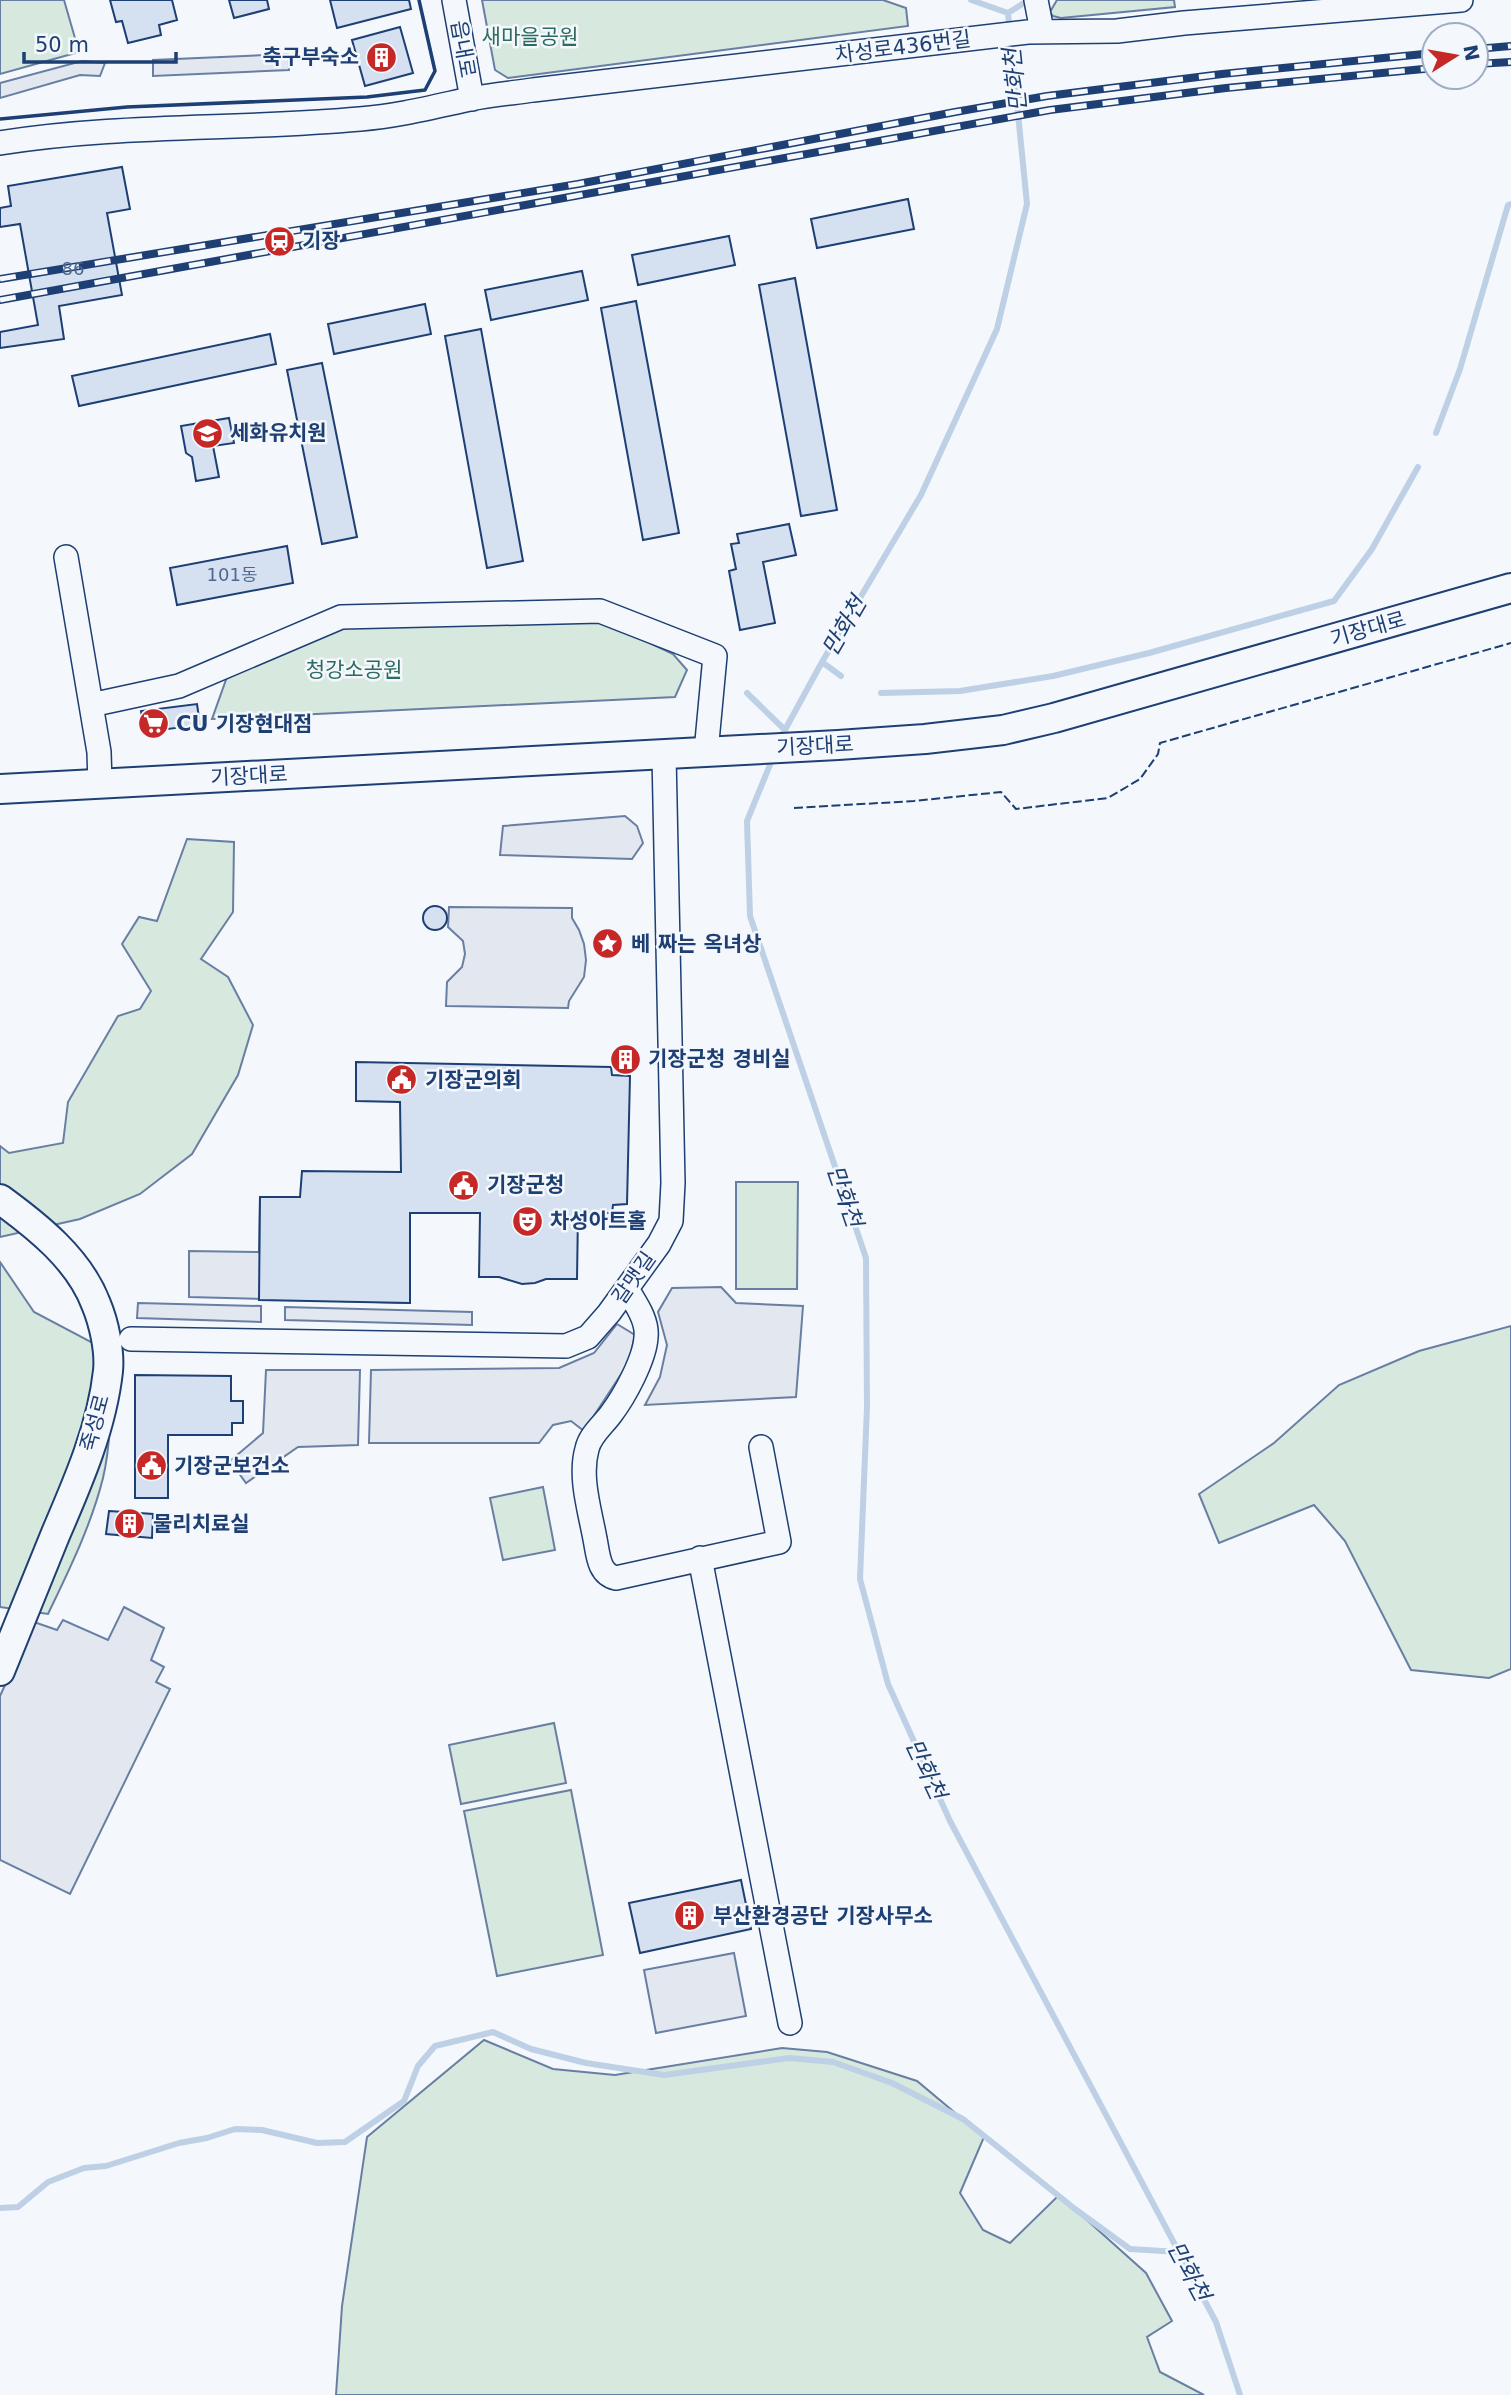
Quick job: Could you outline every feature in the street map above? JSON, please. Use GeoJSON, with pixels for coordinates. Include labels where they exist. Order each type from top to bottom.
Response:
{"type":"FeatureCollection","features":[{"type":"Feature","properties":{"kind":"main road","name":"기장대로"},"geometry":{"type":"LineString","coordinates":[[0,789],[814,746],[925,739],[1016,727],[1113,702],[1511,588]]}},
{"type":"Feature","properties":{"kind":"main road","name":"죽성로"},"geometry":{"type":"LineString","coordinates":[[0,1199],[57,1246],[81,1276],[96,1303],[105,1339],[108,1369],[101,1406],[75,1493],[1,1664]]}},
{"type":"Feature","properties":{"kind":"street","name":"읍내로"},"geometry":{"type":"LineString","coordinates":[[454,0],[472,99]]}},
{"type":"Feature","properties":{"kind":"street","name":"차성로436번길"},"geometry":{"type":"LineString","coordinates":[[0,143],[130,129],[236,127],[360,120],[405,114],[472,99],[645,76],[995,37],[1036,20],[1117,32],[1184,23],[1461,0]]}},
{"type":"Feature","properties":{"kind":"street"},"geometry":{"type":"LineString","coordinates":[[66,557],[99,752],[100,784]]}},
{"type":"Feature","properties":{"kind":"street"},"geometry":{"type":"LineString","coordinates":[[91,705],[179,686],[341,617],[600,611],[715,656],[711,752]]}},
{"type":"Feature","properties":{"kind":"street","name":"갈맷길"},"geometry":{"type":"LineString","coordinates":[[131,1339],[566,1346],[587,1337],[609,1313],[659,1244],[671,1221],[664,755]]}},
{"type":"Feature","properties":{"kind":"street"},"geometry":{"type":"LineString","coordinates":[[626,1289],[646,1328],[643,1353],[612,1413],[590,1441],[585,1456],[585,1482],[600,1564],[608,1575],[616,1578],[779,1542],[761,1447]]}},
{"type":"Feature","properties":{"kind":"street"},"geometry":{"type":"LineString","coordinates":[[699,1558],[790,2023]]}},
{"type":"Feature","properties":{"kind":"green space"},"geometry":{"type":"Polygon","coordinates":[[[0,0],[64,0],[79,52],[0,74],[0,0]]]}},
{"type":"Feature","properties":{"kind":"green space","name":"새마을공원"},"geometry":{"type":"Polygon","coordinates":[[[482,0],[883,0],[906,8],[908,26],[508,78],[495,70],[482,0]]]}},
{"type":"Feature","properties":{"kind":"green space"},"geometry":{"type":"Polygon","coordinates":[[[1057,0],[1174,0],[1175,7],[1061,18],[1050,12],[1057,0]]]}},
{"type":"Feature","properties":{"kind":"green space","name":"청강소공원"},"geometry":{"type":"Polygon","coordinates":[[[599,619],[673,654],[687,670],[675,697],[212,719],[227,677],[342,628],[599,619]]]}},
{"type":"Feature","properties":{"kind":"green space"},"geometry":{"type":"Polygon","coordinates":[[[187,839],[234,842],[233,912],[201,959],[228,977],[253,1025],[238,1075],[192,1154],[140,1194],[80,1219],[0,1237],[0,1146],[9,1153],[63,1143],[68,1102],[118,1016],[140,1009],[151,991],[122,944],[139,917],[157,921],[187,839]]]}},
{"type":"Feature","properties":{"kind":"green space"},"geometry":{"type":"Polygon","coordinates":[[[736,1182],[798,1182],[797,1289],[736,1289],[736,1182]]]}},
{"type":"Feature","properties":{"kind":"green space"},"geometry":{"type":"Polygon","coordinates":[[[0,1262],[34,1312],[112,1353],[110,1432],[103,1478],[86,1531],[48,1614],[0,1607],[0,1262]]]}},
{"type":"Feature","properties":{"kind":"green space"},"geometry":{"type":"Polygon","coordinates":[[[1511,1326],[1511,1669],[1489,1678],[1411,1670],[1345,1541],[1314,1505],[1219,1543],[1199,1494],[1274,1443],[1339,1385],[1419,1351],[1511,1326]]]}},
{"type":"Feature","properties":{"kind":"green space"},"geometry":{"type":"Polygon","coordinates":[[[543,1487],[555,1550],[503,1560],[490,1498],[543,1487]]]}},
{"type":"Feature","properties":{"kind":"green space"},"geometry":{"type":"Polygon","coordinates":[[[554,1723],[566,1783],[461,1804],[449,1745],[554,1723]]]}},
{"type":"Feature","properties":{"kind":"green space"},"geometry":{"type":"Polygon","coordinates":[[[571,1790],[603,1955],[497,1976],[464,1811],[571,1790]]]}},
{"type":"Feature","properties":{"kind":"green space"},"geometry":{"type":"Polygon","coordinates":[[[484,2040],[553,2069],[615,2075],[782,2048],[827,2052],[917,2081],[984,2137],[960,2193],[983,2230],[1010,2243],[1059,2195],[1146,2273],[1172,2321],[1147,2337],[1160,2372],[1204,2395],[336,2395],[342,2306],[367,2137],[484,2040]]]}},
{"type":"Feature","properties":{"kind":"shaded area"},"geometry":{"type":"Polygon","coordinates":[[[288,54],[289,70],[153,76],[153,60],[288,54]]]}},
{"type":"Feature","properties":{"kind":"shaded area"},"geometry":{"type":"Polygon","coordinates":[[[82,61],[105,63],[100,76],[80,75],[0,98],[0,83],[82,61]]]}},
{"type":"Feature","properties":{"kind":"shaded area"},"geometry":{"type":"Polygon","coordinates":[[[625,816],[637,826],[643,843],[632,859],[500,855],[503,826],[625,816]]]}},
{"type":"Feature","properties":{"kind":"shaded area"},"geometry":{"type":"Polygon","coordinates":[[[449,907],[572,908],[572,918],[584,944],[586,960],[584,977],[569,1001],[568,1008],[446,1006],[447,982],[462,967],[465,954],[463,941],[448,927],[449,907]]]}},
{"type":"Feature","properties":{"kind":"shaded area"},"geometry":{"type":"Polygon","coordinates":[[[260,1197],[410,1198],[410,1303],[189,1297],[189,1251],[259,1252],[260,1197]]]}},
{"type":"Feature","properties":{"kind":"shaded area"},"geometry":{"type":"Polygon","coordinates":[[[721,1287],[736,1303],[803,1306],[796,1397],[645,1405],[660,1377],[667,1345],[658,1312],[672,1288],[721,1287]]]}},
{"type":"Feature","properties":{"kind":"shaded area"},"geometry":{"type":"Polygon","coordinates":[[[138,1303],[261,1306],[261,1322],[137,1318],[138,1303]]]}},
{"type":"Feature","properties":{"kind":"shaded area"},"geometry":{"type":"Polygon","coordinates":[[[285,1307],[472,1312],[472,1325],[285,1320],[285,1307]]]}},
{"type":"Feature","properties":{"kind":"shaded area"},"geometry":{"type":"Polygon","coordinates":[[[617,1324],[635,1335],[629,1362],[584,1431],[571,1421],[553,1425],[539,1443],[369,1443],[371,1370],[559,1368],[594,1353],[617,1324]]]}},
{"type":"Feature","properties":{"kind":"shaded area"},"geometry":{"type":"Polygon","coordinates":[[[266,1370],[360,1370],[358,1445],[298,1447],[246,1483],[230,1461],[263,1433],[266,1370]]]}},
{"type":"Feature","properties":{"kind":"shaded area"},"geometry":{"type":"Polygon","coordinates":[[[124,1607],[164,1628],[151,1660],[164,1667],[156,1682],[170,1689],[70,1894],[0,1860],[0,1696],[34,1622],[57,1630],[63,1620],[108,1640],[124,1607]]]}},
{"type":"Feature","properties":{"kind":"shaded area"},"geometry":{"type":"Polygon","coordinates":[[[734,1953],[746,2016],[656,2033],[644,1970],[734,1953]]]}},
{"type":"Feature","properties":{"kind":"building"},"geometry":{"type":"Polygon","coordinates":[[[110,0],[172,0],[177,20],[159,25],[161,35],[128,43],[122,21],[116,22],[110,0]]]}},
{"type":"Feature","properties":{"kind":"building"},"geometry":{"type":"Polygon","coordinates":[[[229,0],[267,0],[269,9],[234,18],[229,0]]]}},
{"type":"Feature","properties":{"kind":"building"},"geometry":{"type":"Polygon","coordinates":[[[330,0],[409,0],[411,9],[337,28],[330,0]]]}},
{"type":"Feature","properties":{"kind":"building","name":"축구부숙소"},"geometry":{"type":"Polygon","coordinates":[[[400,27],[413,73],[365,86],[352,40],[400,27]]]}},
{"type":"Feature","properties":{"kind":"building"},"geometry":{"type":"Polygon","coordinates":[[[122,167],[130,209],[107,213],[122,295],[59,306],[64,339],[0,348],[0,332],[38,325],[20,224],[0,227],[0,208],[11,206],[8,186],[122,167]]]}},
{"type":"Feature","properties":{"kind":"building"},"geometry":{"type":"Polygon","coordinates":[[[908,199],[914,229],[817,248],[811,219],[908,199]]]}},
{"type":"Feature","properties":{"kind":"building"},"geometry":{"type":"Polygon","coordinates":[[[729,236],[735,265],[638,285],[632,255],[729,236]]]}},
{"type":"Feature","properties":{"kind":"building"},"geometry":{"type":"Polygon","coordinates":[[[582,271],[588,300],[491,320],[485,290],[582,271]]]}},
{"type":"Feature","properties":{"kind":"building"},"geometry":{"type":"Polygon","coordinates":[[[795,278],[837,510],[801,516],[759,285],[795,278]]]}},
{"type":"Feature","properties":{"kind":"building"},"geometry":{"type":"Polygon","coordinates":[[[636,301],[679,533],[643,540],[601,308],[636,301]]]}},
{"type":"Feature","properties":{"kind":"building"},"geometry":{"type":"Polygon","coordinates":[[[425,304],[431,334],[334,354],[328,324],[425,304]]]}},
{"type":"Feature","properties":{"kind":"building"},"geometry":{"type":"Polygon","coordinates":[[[481,329],[523,561],[487,568],[445,336],[481,329]]]}},
{"type":"Feature","properties":{"kind":"building"},"geometry":{"type":"Polygon","coordinates":[[[270,334],[276,364],[79,406],[72,376],[270,334]]]}},
{"type":"Feature","properties":{"kind":"building"},"geometry":{"type":"Polygon","coordinates":[[[322,363],[357,537],[322,544],[287,370],[322,363]]]}},
{"type":"Feature","properties":{"kind":"building"},"geometry":{"type":"Polygon","coordinates":[[[229,418],[234,443],[213,446],[219,477],[196,481],[192,457],[186,453],[181,426],[229,418]]]}},
{"type":"Feature","properties":{"kind":"building"},"geometry":{"type":"Polygon","coordinates":[[[789,524],[796,555],[763,562],[775,623],[740,630],[729,571],[736,569],[731,544],[739,543],[737,534],[789,524]]]}},
{"type":"Feature","properties":{"kind":"building"},"geometry":{"type":"Polygon","coordinates":[[[287,546],[293,583],[177,605],[170,568],[287,546]]]}},
{"type":"Feature","properties":{"kind":"building"},"geometry":{"type":"Polygon","coordinates":[[[197,704],[200,725],[144,732],[141,711],[197,704]]]}},
{"type":"Feature","properties":{"kind":"building"},"geometry":{"type":"Polygon","coordinates":[[[435,906],[443,910],[447,918],[443,926],[435,930],[427,926],[423,918],[427,910],[435,906]]]}},
{"type":"Feature","properties":{"kind":"building","name":"기장군청 경비실"},"geometry":{"type":"Polygon","coordinates":[[[621,1051],[631,1052],[630,1067],[620,1066],[621,1051]]]}},
{"type":"Feature","properties":{"kind":"building","name":"기장군청"},"geometry":{"type":"Polygon","coordinates":[[[356,1062],[611,1067],[612,1075],[630,1076],[627,1204],[613,1205],[612,1213],[578,1213],[577,1279],[546,1279],[522,1284],[499,1277],[479,1277],[480,1213],[410,1213],[410,1303],[259,1300],[260,1197],[300,1197],[302,1171],[401,1172],[400,1102],[356,1101],[356,1062]]]}},
{"type":"Feature","properties":{"kind":"building","name":"기장군보건소"},"geometry":{"type":"Polygon","coordinates":[[[135,1375],[231,1376],[231,1401],[243,1401],[243,1423],[232,1423],[232,1435],[168,1435],[168,1498],[135,1498],[135,1375]]]}},
{"type":"Feature","properties":{"kind":"building","name":"물리치료실"},"geometry":{"type":"Polygon","coordinates":[[[109,1511],[153,1514],[152,1538],[106,1534],[109,1511]]]}},
{"type":"Feature","properties":{"kind":"building","name":"부산환경공단 기장사무소"},"geometry":{"type":"Polygon","coordinates":[[[741,1880],[751,1929],[640,1953],[629,1903],[741,1880]]]}},
{"type":"Feature","properties":{"kind":"waterway"},"geometry":{"type":"LineString","coordinates":[[971,0],[1008,13]]}},
{"type":"Feature","properties":{"kind":"waterway","name":"만화천"},"geometry":{"type":"LineString","coordinates":[[780,739],[822,662],[921,495],[997,329],[1027,204],[1008,13],[1029,0]]}},
{"type":"Feature","properties":{"kind":"waterway"},"geometry":{"type":"LineString","coordinates":[[1436,433],[1460,369],[1508,205],[1511,204]]}},
{"type":"Feature","properties":{"kind":"waterway"},"geometry":{"type":"LineString","coordinates":[[881,693],[960,691],[1053,676],[1149,653],[1334,601],[1372,549],[1418,467]]}},
{"type":"Feature","properties":{"kind":"waterway"},"geometry":{"type":"LineString","coordinates":[[822,662],[841,676]]}},
{"type":"Feature","properties":{"kind":"waterway"},"geometry":{"type":"LineString","coordinates":[[747,693],[784,729]]}},
{"type":"Feature","properties":{"kind":"waterway","name":"만화천"},"geometry":{"type":"LineString","coordinates":[[774,755],[747,821],[750,916],[866,1258],[867,1407],[860,1579],[888,1684],[950,1821],[1216,2322],[1240,2395]]}},
{"type":"Feature","properties":{"kind":"waterway"},"geometry":{"type":"LineString","coordinates":[[0,2208],[18,2207],[48,2182],[84,2168],[106,2166],[235,2129],[262,2130],[317,2143],[345,2142],[404,2101],[418,2066],[435,2046],[493,2032],[531,2049],[586,2063],[664,2075],[789,2058],[833,2062],[892,2083],[963,2119],[1075,2209],[1130,2249],[1179,2252]]}},
{"type":"Feature","properties":{"kind":"railway"},"geometry":{"type":"LineString","coordinates":[[1490,48],[1511,46]]}},
{"type":"Feature","properties":{"kind":"railway"},"geometry":{"type":"LineString","coordinates":[[0,279],[578,184],[1047,96],[1222,74],[1420,54]]}},
{"type":"Feature","properties":{"kind":"railway"},"geometry":{"type":"LineString","coordinates":[[1490,63],[1511,62]]}},
{"type":"Feature","properties":{"kind":"railway"},"geometry":{"type":"LineString","coordinates":[[0,300],[1050,110],[1226,88],[1420,69]]}},
{"type":"Feature","properties":{"kind":"fence"},"geometry":{"type":"LineString","coordinates":[[794,808],[914,801],[1001,792],[1016,809],[1108,798],[1140,779],[1158,754],[1160,743],[1511,643]]}},
{"type":"Feature","properties":{"kind":"wall"},"geometry":{"type":"LineString","coordinates":[[0,119],[127,107],[367,97],[425,90],[435,71],[419,0]]}},
{"type":"Feature","properties":{"kind":"place","name":"축구부숙소"},"geometry":{"type":"Point","coordinates":[382,57]}},
{"type":"Feature","properties":{"kind":"place","name":"기장"},"geometry":{"type":"Point","coordinates":[279,241]}},
{"type":"Feature","properties":{"kind":"place","name":"세화유치원"},"geometry":{"type":"Point","coordinates":[207,433]}},
{"type":"Feature","properties":{"kind":"place","name":"CU 기장현대점"},"geometry":{"type":"Point","coordinates":[153,724]}},
{"type":"Feature","properties":{"kind":"place","name":"베 짜는 옥녀상"},"geometry":{"type":"Point","coordinates":[608,944]}},
{"type":"Feature","properties":{"kind":"place","name":"기장군청 경비실"},"geometry":{"type":"Point","coordinates":[625,1059]}},
{"type":"Feature","properties":{"kind":"place","name":"기장군의회"},"geometry":{"type":"Point","coordinates":[402,1080]}},
{"type":"Feature","properties":{"kind":"place","name":"기장군청"},"geometry":{"type":"Point","coordinates":[464,1185]}},
{"type":"Feature","properties":{"kind":"place","name":"차성아트홀"},"geometry":{"type":"Point","coordinates":[527,1221]}},
{"type":"Feature","properties":{"kind":"place","name":"기장군보건소"},"geometry":{"type":"Point","coordinates":[151,1466]}},
{"type":"Feature","properties":{"kind":"place","name":"물리치료실"},"geometry":{"type":"Point","coordinates":[130,1524]}},
{"type":"Feature","properties":{"kind":"place","name":"부산환경공단 기장사무소"},"geometry":{"type":"Point","coordinates":[690,1916]}}]}
